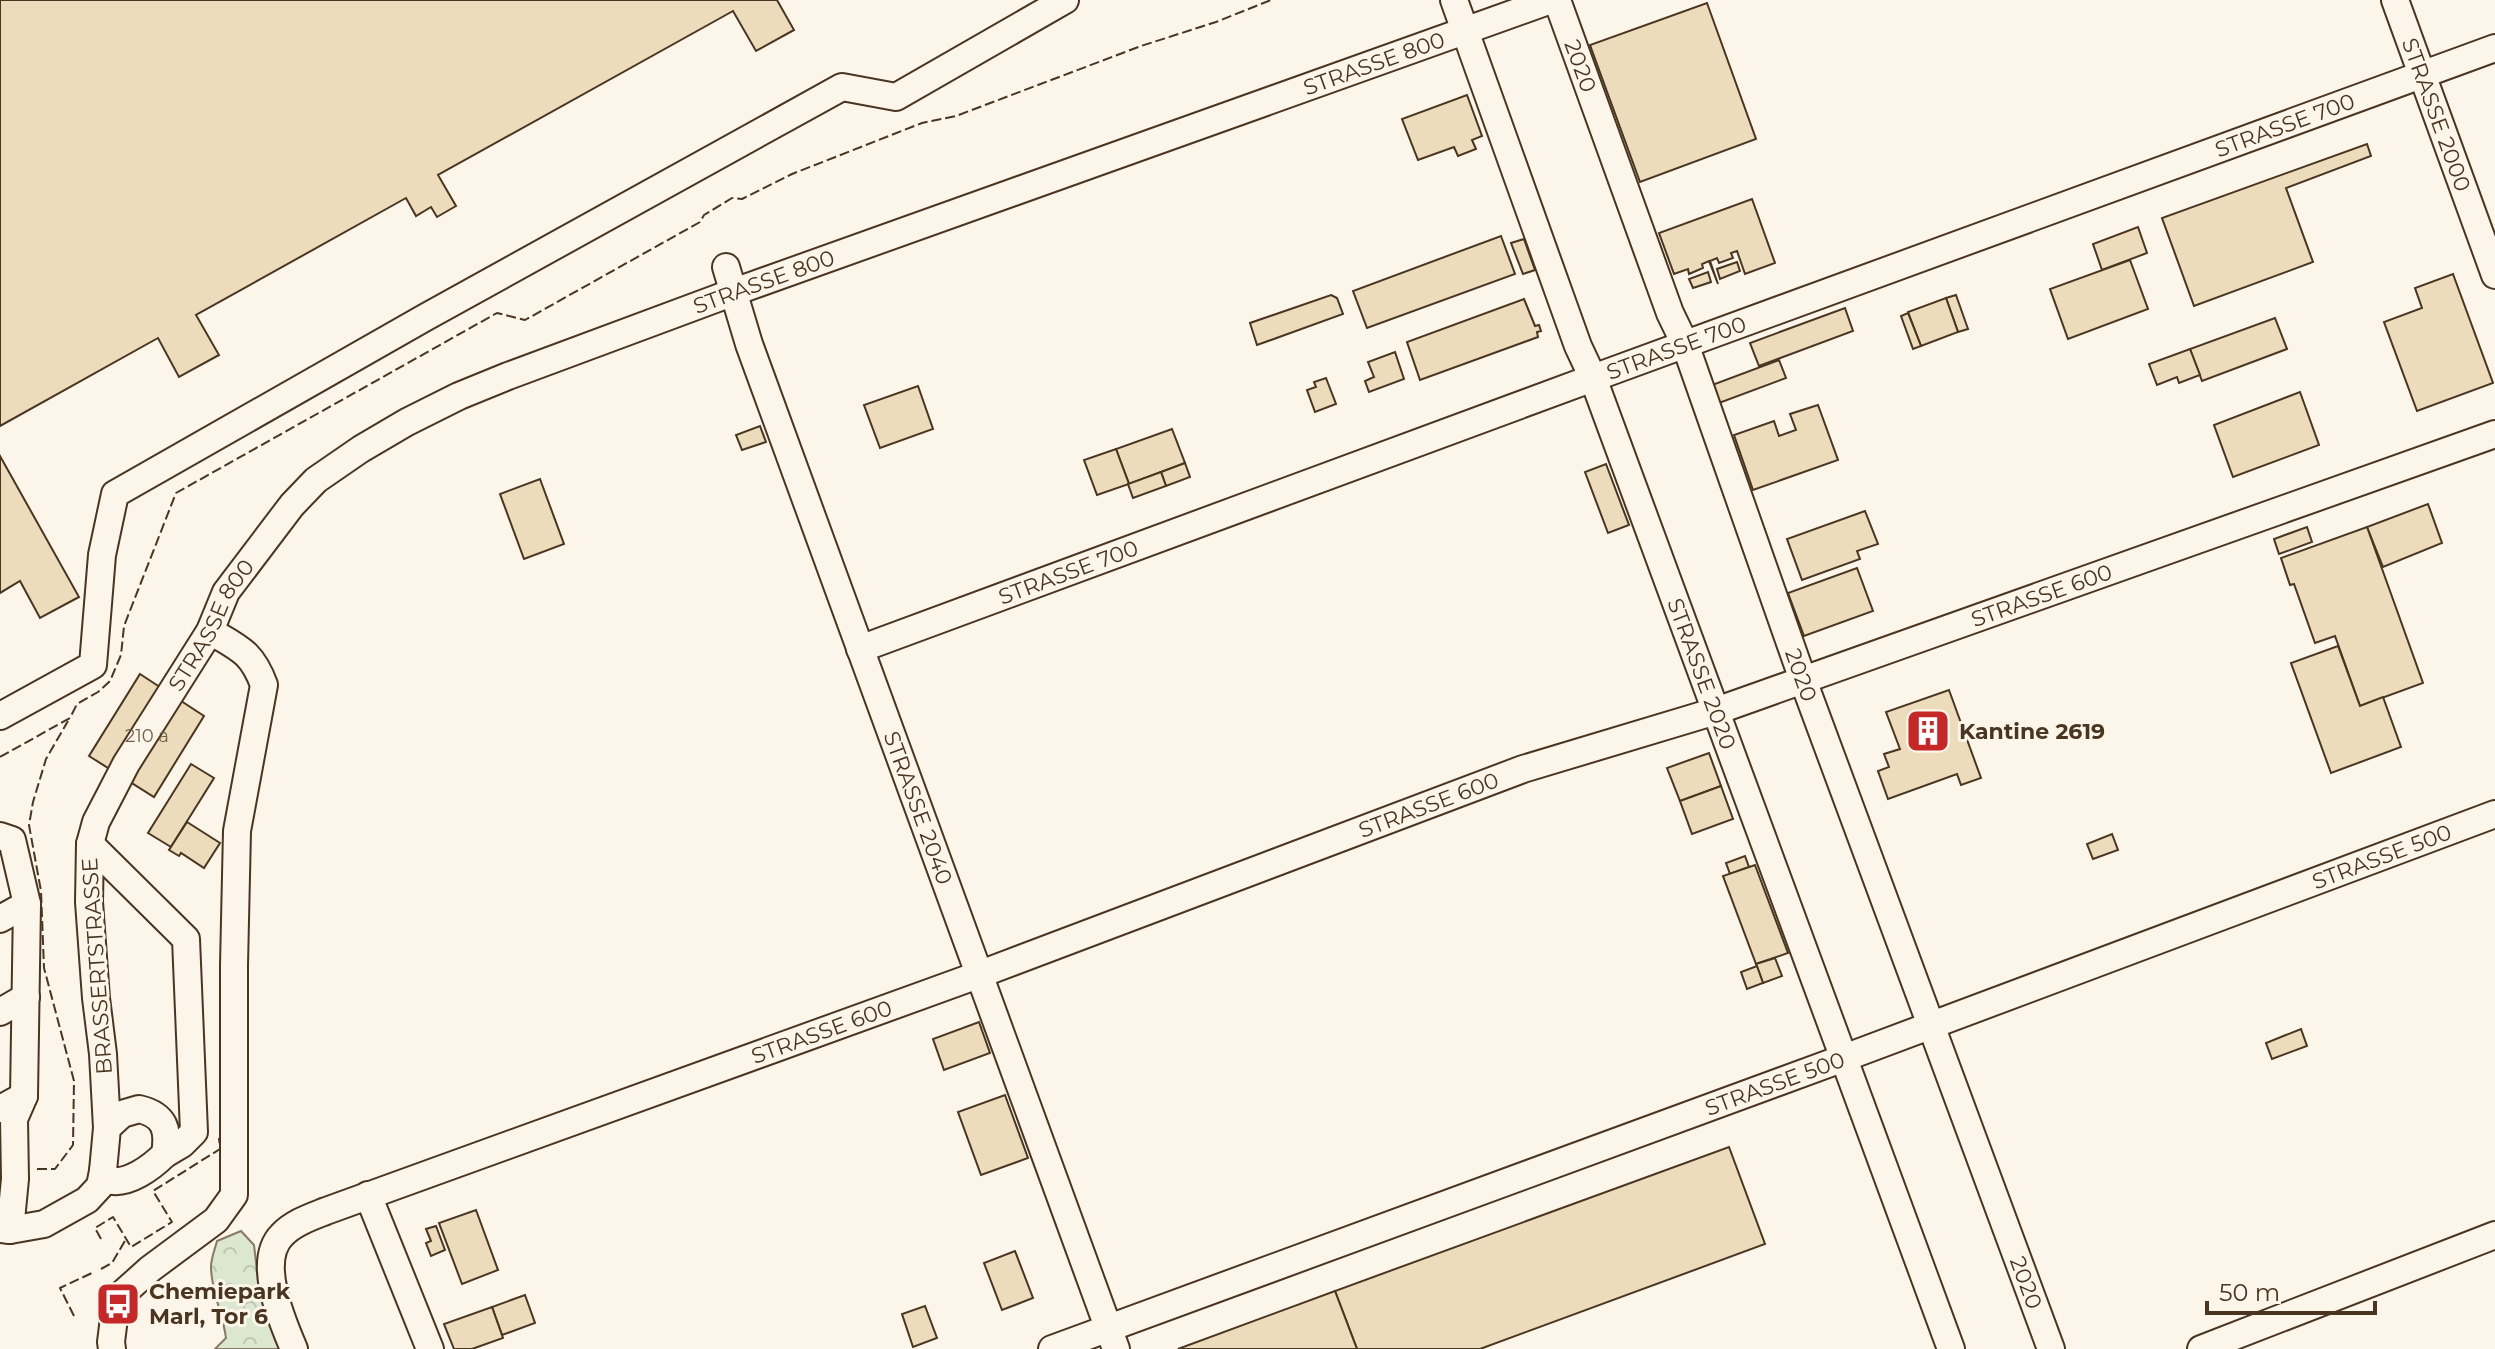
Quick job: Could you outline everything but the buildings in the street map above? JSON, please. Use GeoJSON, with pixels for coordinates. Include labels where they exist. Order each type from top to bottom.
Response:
{"type":"FeatureCollection","features":[{"type":"Feature","properties":{"kind":"street"},"geometry":{"type":"LineString","coordinates":[[0,716],[93,665],[102,555],[115,494],[412,324],[842,87],[896,97],[1065,0]]}},
{"type":"Feature","properties":{"kind":"street","name":"STRASSE 2020"},"geometry":{"type":"LineString","coordinates":[[1454,0],[1578,346],[1593,378],[1951,1349]]}},
{"type":"Feature","properties":{"kind":"street","name":"STRASSE 800"},"geometry":{"type":"LineString","coordinates":[[126,764],[210,631],[226,592],[292,505],[316,480],[407,422],[471,391],[590,344],[730,279],[1554,0]]}},
{"type":"Feature","properties":{"kind":"street","name":"2020"},"geometry":{"type":"LineString","coordinates":[[1554,0],[1670,313],[1685,344],[1803,680],[2051,1349]]}},
{"type":"Feature","properties":{"kind":"street","name":"STRASSE 2000"},"geometry":{"type":"LineString","coordinates":[[2395,0],[2495,275]]}},
{"type":"Feature","properties":{"kind":"street","name":"STRASSE 700"},"geometry":{"type":"LineString","coordinates":[[860,649],[2495,48]]}},
{"type":"Feature","properties":{"kind":"street","name":"STRASSE 2040"},"geometry":{"type":"LineString","coordinates":[[730,279],[744,330],[1112,1339]]}},
{"type":"Feature","properties":{"kind":"street","name":"STRASSE 600"},"geometry":{"type":"LineString","coordinates":[[294,1349],[272,1286],[271,1258],[280,1237],[305,1220],[978,975],[1523,769],[1716,711],[2495,434]]}},
{"type":"Feature","properties":{"kind":"street"},"geometry":{"type":"LineString","coordinates":[[112,1349],[114,1318],[121,1295],[150,1269],[216,1220],[234,1195],[237,831],[264,685],[257,665],[243,651],[210,631]]}},
{"type":"Feature","properties":{"kind":"street","name":"BRASSERTSTRASSE"},"geometry":{"type":"LineString","coordinates":[[107,1128],[89,902],[90,844],[96,822],[126,764]]}},
{"type":"Feature","properties":{"kind":"street","name":"STRASSE 500"},"geometry":{"type":"LineString","coordinates":[[1052,1349],[1112,1339],[1844,1058],[2495,814]]}},
{"type":"Feature","properties":{"kind":"street"},"geometry":{"type":"LineString","coordinates":[[0,836],[12,840],[27,904],[24,1096],[14,1119],[15,1179],[5,1230],[44,1224],[155,1163],[194,1132],[186,939],[90,844]]}},
{"type":"Feature","properties":{"kind":"street"},"geometry":{"type":"LineString","coordinates":[[0,919],[27,904]]}},
{"type":"Feature","properties":{"kind":"street"},"geometry":{"type":"LineString","coordinates":[[0,1012],[26,997]]}},
{"type":"Feature","properties":{"kind":"street"},"geometry":{"type":"LineString","coordinates":[[0,1109],[24,1096]]}},
{"type":"Feature","properties":{"kind":"street"},"geometry":{"type":"LineString","coordinates":[[87,1200],[100,1186],[107,1128],[122,1114],[139,1109],[151,1112],[160,1119],[166,1131],[165,1154]]}},
{"type":"Feature","properties":{"kind":"street"},"geometry":{"type":"LineString","coordinates":[[103,1171],[108,1180],[117,1183],[129,1178]]}},
{"type":"Feature","properties":{"kind":"street"},"geometry":{"type":"LineString","coordinates":[[368,1195],[430,1349]]}},
{"type":"Feature","properties":{"kind":"street"},"geometry":{"type":"LineString","coordinates":[[2201,1349],[2495,1235]]}},
{"type":"Feature","properties":{"kind":"green space"},"geometry":{"type":"Polygon","coordinates":[[[241,1231],[254,1245],[259,1288],[279,1349],[215,1349],[226,1338],[213,1285],[212,1257],[217,1241],[241,1231]]]}},
{"type":"Feature","properties":{"kind":"fence"},"geometry":{"type":"LineString","coordinates":[[0,757],[70,718],[77,704],[110,681],[121,655],[124,626],[176,493],[497,313],[525,320],[700,222],[704,215],[732,198],[742,199],[792,174],[922,123],[956,116],[1271,0]]}},
{"type":"Feature","properties":{"kind":"fence"},"geometry":{"type":"LineString","coordinates":[[37,1169],[55,1169],[73,1145],[74,1081],[44,968],[41,891],[29,825],[46,759],[68,721]]}},
{"type":"Feature","properties":{"kind":"fence"},"geometry":{"type":"LineString","coordinates":[[101,1239],[95,1228],[113,1217],[131,1247],[172,1222],[153,1191],[220,1149],[219,1138]]}},
{"type":"Feature","properties":{"kind":"fence"},"geometry":{"type":"LineString","coordinates":[[101,1269],[112,1263],[126,1239]]}},
{"type":"Feature","properties":{"kind":"fence"},"geometry":{"type":"LineString","coordinates":[[74,1316],[60,1288],[94,1272]]}},
{"type":"Feature","properties":{"kind":"place","name":"Kantine 2619"},"geometry":{"type":"Point","coordinates":[1928,731]}},
{"type":"Feature","properties":{"kind":"place","name":"Chemiepark Marl, Tor 6"},"geometry":{"type":"Point","coordinates":[118,1304]}}]}
